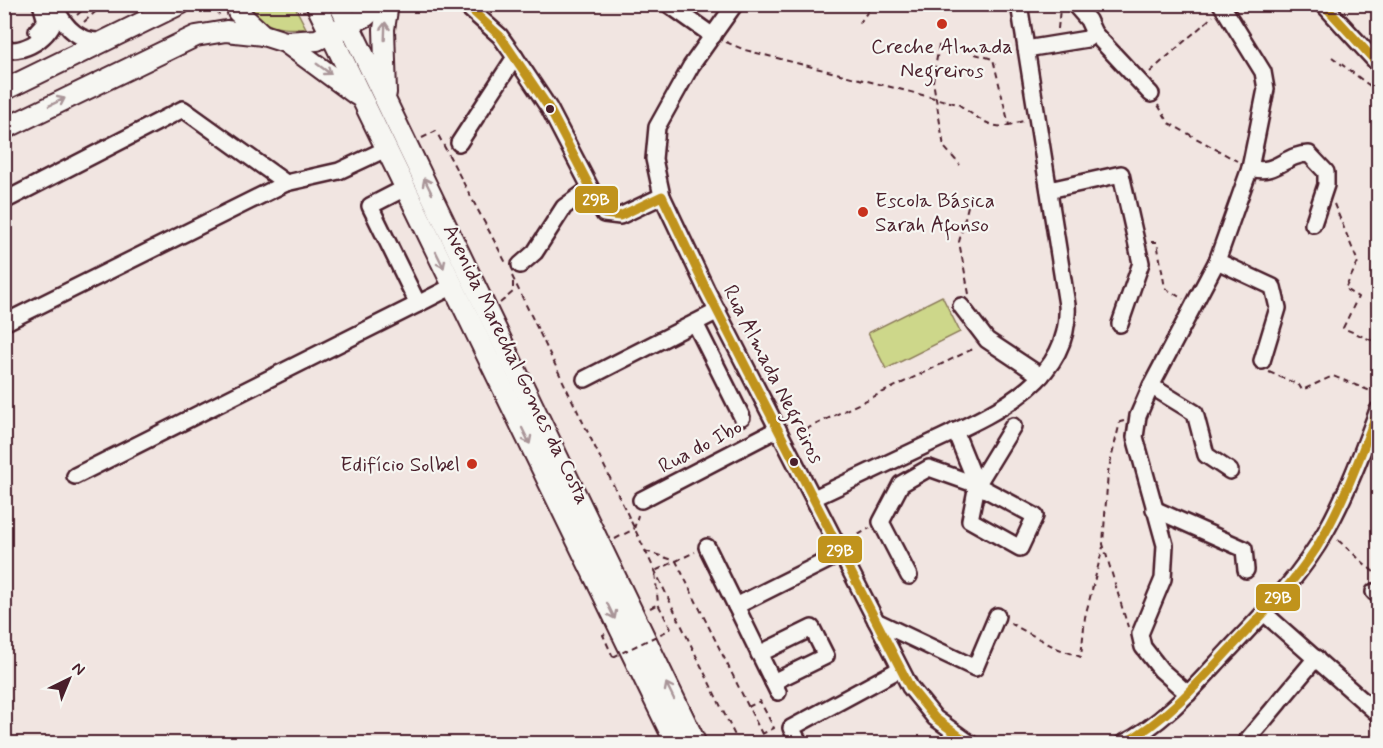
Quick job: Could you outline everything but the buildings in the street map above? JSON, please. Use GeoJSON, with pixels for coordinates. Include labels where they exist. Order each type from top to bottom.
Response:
{"type":"FeatureCollection","features":[{"type":"Feature","properties":{"kind":"main road"},"geometry":{"type":"LineString","coordinates":[[4,90],[180,4]]}},
{"type":"Feature","properties":{"kind":"main road"},"geometry":{"type":"LineString","coordinates":[[238,4],[238,12],[262,35]]}},
{"type":"Feature","properties":{"kind":"main road","name":"Avenida Marechal Gomes da Costa"},"geometry":{"type":"LineString","coordinates":[[316,4],[676,744]]}},
{"type":"Feature","properties":{"kind":"main road","name":"Avenida Marechal Gomes da Costa"},"geometry":{"type":"LineString","coordinates":[[339,4],[696,744]]}},
{"type":"Feature","properties":{"kind":"main road"},"geometry":{"type":"LineString","coordinates":[[285,42],[317,40],[366,16],[379,4]]}},
{"type":"Feature","properties":{"kind":"main road"},"geometry":{"type":"LineString","coordinates":[[386,99],[384,29],[388,4]]}},
{"type":"Feature","properties":{"kind":"main road"},"geometry":{"type":"LineString","coordinates":[[4,129],[186,40],[226,31],[262,35],[285,42],[362,99]]}},
{"type":"Feature","properties":{"kind":"street"},"geometry":{"type":"LineString","coordinates":[[4,40],[18,41],[45,26],[46,16],[40,4]]}},
{"type":"Feature","properties":{"kind":"street"},"geometry":{"type":"LineString","coordinates":[[464,4],[500,36],[549,108],[598,207],[611,217],[620,216],[662,196]]}},
{"type":"Feature","properties":{"kind":"street"},"geometry":{"type":"LineString","coordinates":[[668,4],[712,36]]}},
{"type":"Feature","properties":{"kind":"street","name":"Rua Almada Negreiros"},"geometry":{"type":"LineString","coordinates":[[735,4],[712,36],[657,127],[654,159],[662,196],[718,312],[910,687],[935,718],[971,744]]}},
{"type":"Feature","properties":{"kind":"street"},"geometry":{"type":"LineString","coordinates":[[814,498],[955,431],[1008,403],[1041,376],[1061,345],[1067,314],[1019,4]]}},
{"type":"Feature","properties":{"kind":"street"},"geometry":{"type":"LineString","coordinates":[[1074,4],[1088,20],[1094,33],[1151,94]]}},
{"type":"Feature","properties":{"kind":"street"},"geometry":{"type":"LineString","coordinates":[[1323,4],[1378,64]]}},
{"type":"Feature","properties":{"kind":"street"},"geometry":{"type":"LineString","coordinates":[[1188,694],[1161,670],[1143,647],[1140,633],[1163,579],[1164,545],[1135,437],[1138,416],[1150,386],[1217,261],[1250,168],[1266,89],[1263,72],[1247,43],[1221,6]]}},
{"type":"Feature","properties":{"kind":"street"},"geometry":{"type":"LineString","coordinates":[[55,7],[65,25],[82,39],[92,42],[105,41]]}},
{"type":"Feature","properties":{"kind":"street"},"geometry":{"type":"LineString","coordinates":[[4,49],[16,49],[45,35],[54,25],[55,7]]}},
{"type":"Feature","properties":{"kind":"street"},"geometry":{"type":"LineString","coordinates":[[1026,49],[1087,39],[1094,33]]}},
{"type":"Feature","properties":{"kind":"street"},"geometry":{"type":"LineString","coordinates":[[459,143],[515,57]]}},
{"type":"Feature","properties":{"kind":"street"},"geometry":{"type":"LineString","coordinates":[[4,201],[183,110],[286,183]]}},
{"type":"Feature","properties":{"kind":"street"},"geometry":{"type":"LineString","coordinates":[[6,320],[286,183],[339,171],[386,149]]}},
{"type":"Feature","properties":{"kind":"street"},"geometry":{"type":"LineString","coordinates":[[1250,168],[1266,171],[1297,154],[1309,154],[1326,172],[1326,185],[1313,224]]}},
{"type":"Feature","properties":{"kind":"street"},"geometry":{"type":"LineString","coordinates":[[1049,190],[1121,174],[1141,262],[1120,324]]}},
{"type":"Feature","properties":{"kind":"street"},"geometry":{"type":"LineString","coordinates":[[405,188],[370,206],[418,304]]}},
{"type":"Feature","properties":{"kind":"street"},"geometry":{"type":"LineString","coordinates":[[517,272],[535,252],[564,207],[589,189]]}},
{"type":"Feature","properties":{"kind":"street"},"geometry":{"type":"LineString","coordinates":[[1217,261],[1273,287],[1278,308],[1262,361]]}},
{"type":"Feature","properties":{"kind":"street"},"geometry":{"type":"LineString","coordinates":[[75,476],[453,286]]}},
{"type":"Feature","properties":{"kind":"street"},"geometry":{"type":"LineString","coordinates":[[965,303],[987,340],[1041,376]]}},
{"type":"Feature","properties":{"kind":"street"},"geometry":{"type":"LineString","coordinates":[[585,379],[718,312]]}},
{"type":"Feature","properties":{"kind":"street"},"geometry":{"type":"LineString","coordinates":[[695,324],[742,417]]}},
{"type":"Feature","properties":{"kind":"street"},"geometry":{"type":"LineString","coordinates":[[1150,386],[1195,413],[1206,455],[1230,471]]}},
{"type":"Feature","properties":{"kind":"street"},"geometry":{"type":"LineString","coordinates":[[1122,744],[1145,738],[1264,613],[1311,555],[1327,530],[1372,444],[1378,410]]}},
{"type":"Feature","properties":{"kind":"street"},"geometry":{"type":"LineString","coordinates":[[909,576],[881,522],[901,484],[929,468],[977,485],[1035,516],[1020,548],[970,520],[977,485],[1014,426]]}},
{"type":"Feature","properties":{"kind":"street","name":"Rua do Ibo"},"geometry":{"type":"LineString","coordinates":[[641,500],[778,429]]}},
{"type":"Feature","properties":{"kind":"street"},"geometry":{"type":"LineString","coordinates":[[955,431],[977,485]]}},
{"type":"Feature","properties":{"kind":"street"},"geometry":{"type":"LineString","coordinates":[[1154,509],[1244,549],[1246,570]]}},
{"type":"Feature","properties":{"kind":"street"},"geometry":{"type":"LineString","coordinates":[[707,547],[775,687],[826,656],[812,628],[759,654]]}},
{"type":"Feature","properties":{"kind":"street"},"geometry":{"type":"LineString","coordinates":[[736,606],[840,550]]}},
{"type":"Feature","properties":{"kind":"street"},"geometry":{"type":"LineString","coordinates":[[1264,613],[1378,714]]}},
{"type":"Feature","properties":{"kind":"street"},"geometry":{"type":"LineString","coordinates":[[876,621],[975,668],[996,616]]}},
{"type":"Feature","properties":{"kind":"street"},"geometry":{"type":"LineString","coordinates":[[1244,744],[1316,658]]}},
{"type":"Feature","properties":{"kind":"street"},"geometry":{"type":"LineString","coordinates":[[800,744],[791,728],[900,669]]}},
{"type":"Feature","properties":{"kind":"path"},"geometry":{"type":"LineString","coordinates":[[214,4],[223,22]]}},
{"type":"Feature","properties":{"kind":"path"},"geometry":{"type":"LineString","coordinates":[[859,24],[873,4]]}},
{"type":"Feature","properties":{"kind":"path"},"geometry":{"type":"LineString","coordinates":[[1056,44],[1060,4]]}},
{"type":"Feature","properties":{"kind":"path"},"geometry":{"type":"LineString","coordinates":[[1140,81],[1221,6]]}},
{"type":"Feature","properties":{"kind":"path"},"geometry":{"type":"LineString","coordinates":[[712,36],[745,50],[958,104],[980,119],[1004,127],[1025,120]]}},
{"type":"Feature","properties":{"kind":"path"},"geometry":{"type":"LineString","coordinates":[[939,45],[933,81],[944,147],[960,165]]}},
{"type":"Feature","properties":{"kind":"path"},"geometry":{"type":"LineString","coordinates":[[975,54],[993,58],[1009,125]]}},
{"type":"Feature","properties":{"kind":"path"},"geometry":{"type":"LineString","coordinates":[[1332,57],[1378,92]]}},
{"type":"Feature","properties":{"kind":"path"},"geometry":{"type":"LineString","coordinates":[[1151,94],[1169,123],[1250,168]]}},
{"type":"Feature","properties":{"kind":"path"},"geometry":{"type":"LineString","coordinates":[[420,139],[436,131],[517,272],[634,529],[739,744]]}},
{"type":"Feature","properties":{"kind":"path"},"geometry":{"type":"LineString","coordinates":[[1326,185],[1358,262],[1345,290],[1358,297],[1343,328],[1378,343]]}},
{"type":"Feature","properties":{"kind":"path"},"geometry":{"type":"LineString","coordinates":[[965,303],[959,242],[969,202]]}},
{"type":"Feature","properties":{"kind":"path"},"geometry":{"type":"LineString","coordinates":[[1136,243],[1156,242],[1165,288],[1193,305]]}},
{"type":"Feature","properties":{"kind":"path"},"geometry":{"type":"LineString","coordinates":[[495,307],[513,292],[517,272]]}},
{"type":"Feature","properties":{"kind":"path"},"geometry":{"type":"LineString","coordinates":[[778,429],[800,432],[987,340]]}},
{"type":"Feature","properties":{"kind":"path"},"geometry":{"type":"LineString","coordinates":[[1262,361],[1259,368],[1299,385],[1302,390],[1333,376],[1378,394]]}},
{"type":"Feature","properties":{"kind":"path"},"geometry":{"type":"LineString","coordinates":[[996,616],[1056,648],[1082,657],[1085,617],[1103,544],[1108,472],[1120,422],[1138,416]]}},
{"type":"Feature","properties":{"kind":"path"},"geometry":{"type":"LineString","coordinates":[[600,546],[634,529],[641,500]]}},
{"type":"Feature","properties":{"kind":"path"},"geometry":{"type":"LineString","coordinates":[[840,550],[881,522]]}},
{"type":"Feature","properties":{"kind":"path"},"geometry":{"type":"LineString","coordinates":[[1327,530],[1378,576]]}},
{"type":"Feature","properties":{"kind":"path"},"geometry":{"type":"LineString","coordinates":[[1103,544],[1129,630],[1143,647]]}},
{"type":"Feature","properties":{"kind":"path"},"geometry":{"type":"LineString","coordinates":[[655,572],[707,547]]}},
{"type":"Feature","properties":{"kind":"path"},"geometry":{"type":"LineString","coordinates":[[645,550],[676,561],[766,744]]}},
{"type":"Feature","properties":{"kind":"path"},"geometry":{"type":"LineString","coordinates":[[603,635],[613,657],[671,629],[658,604],[655,572]]}},
{"type":"Feature","properties":{"kind":"path"},"geometry":{"type":"LineString","coordinates":[[650,608],[658,604]]}},
{"type":"Feature","properties":{"kind":"path"},"geometry":{"type":"LineString","coordinates":[[748,707],[760,701],[774,728],[762,734]]}},
{"type":"Feature","properties":{"kind":"path"},"geometry":{"type":"LineString","coordinates":[[753,744],[764,738]]}},
{"type":"Feature","properties":{"kind":"green space"},"geometry":{"type":"Polygon","coordinates":[[[248,5],[294,5],[306,28],[272,26],[258,19],[248,5]]]}},
{"type":"Feature","properties":{"kind":"green space"},"geometry":{"type":"Polygon","coordinates":[[[942,296],[960,332],[886,369],[868,333],[942,296]]]}},
{"type":"Feature","properties":{"kind":"transit line","name":"29B"},"geometry":{"type":"LineString","coordinates":[[465,4],[500,36],[549,108],[604,214],[620,216],[662,196],[706,289],[910,687],[935,718],[970,744]]}},
{"type":"Feature","properties":{"kind":"transit line","name":"29B"},"geometry":{"type":"LineString","coordinates":[[1323,4],[1378,64]]}},
{"type":"Feature","properties":{"kind":"transit line","name":"29B"},"geometry":{"type":"LineString","coordinates":[[1123,744],[1152,725],[1190,691],[1296,576],[1317,547],[1335,514],[1378,410]]}},
{"type":"Feature","properties":{"kind":"place","name":"Creche Almada Negreiros"},"geometry":{"type":"Point","coordinates":[942,24]}},
{"type":"Feature","properties":{"kind":"place","name":"Escola Básica Sarah Afonso"},"geometry":{"type":"Point","coordinates":[863,212]}},
{"type":"Feature","properties":{"kind":"place","name":"Edifício Solbel"},"geometry":{"type":"Point","coordinates":[472,464]}}]}
